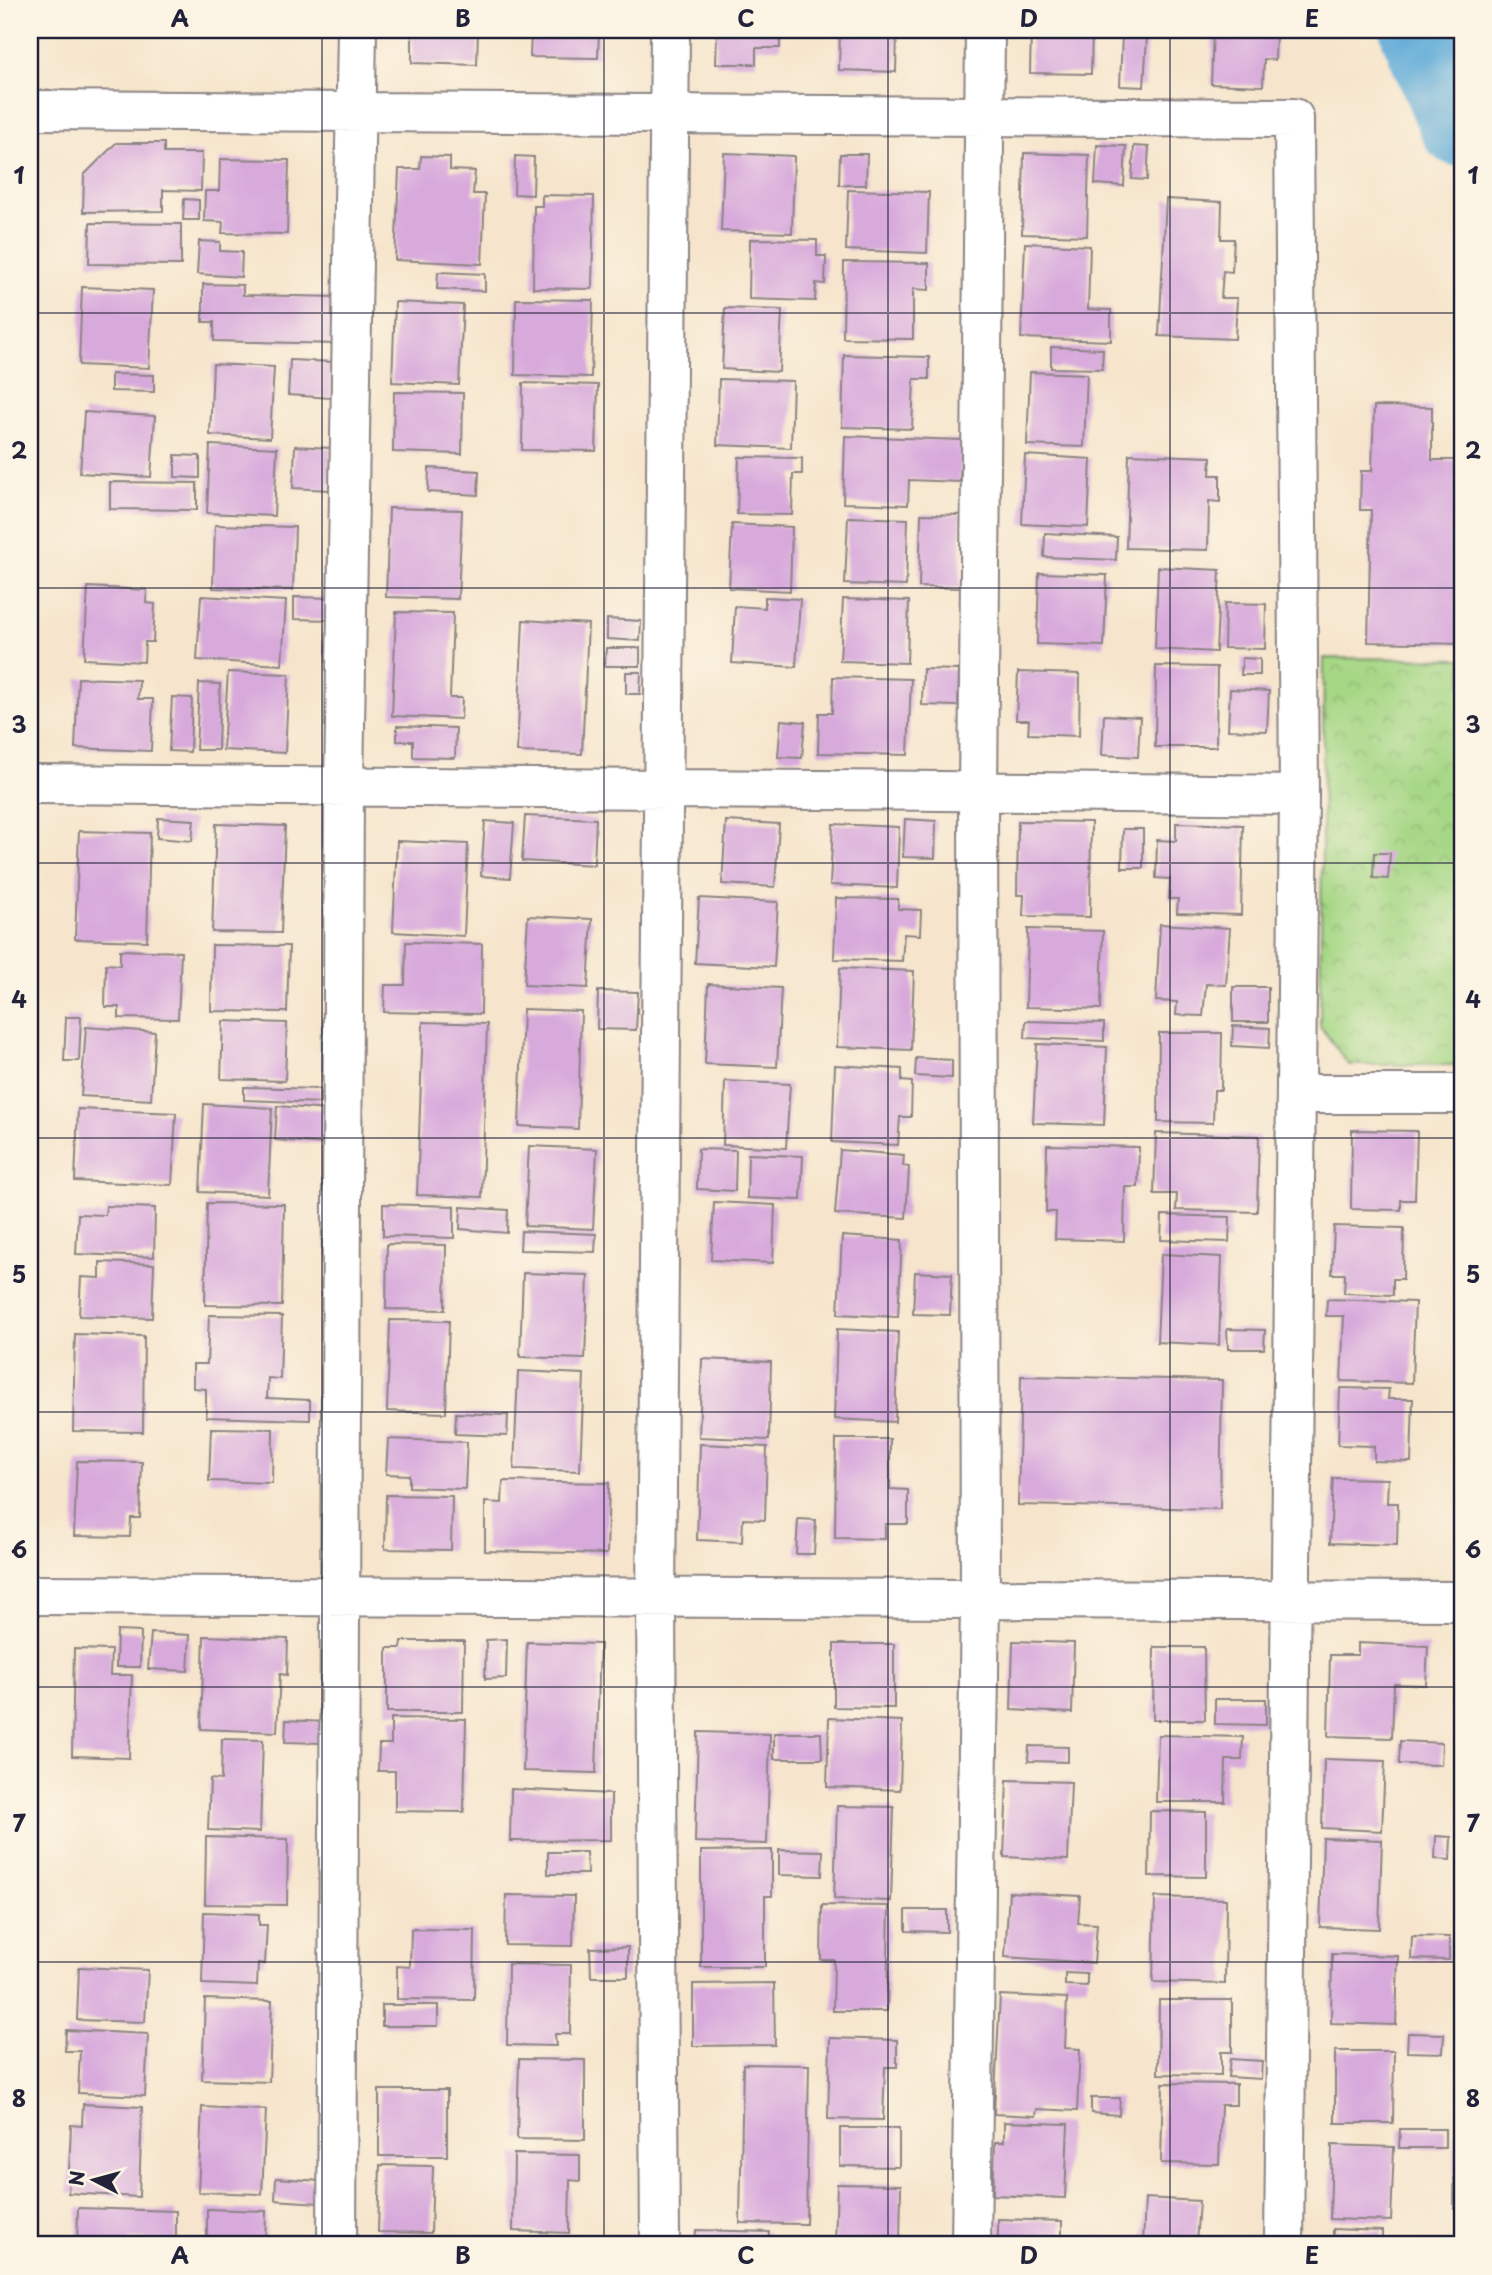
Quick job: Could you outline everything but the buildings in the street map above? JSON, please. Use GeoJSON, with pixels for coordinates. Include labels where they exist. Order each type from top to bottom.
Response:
{"type":"FeatureCollection","features":[{"type":"Feature","properties":{"kind":"street"},"geometry":{"type":"LineString","coordinates":[[337,2245],[344,784],[357,30]]}},
{"type":"Feature","properties":{"kind":"street"},"geometry":{"type":"LineString","coordinates":[[660,2245],[656,1600],[670,30]]}},
{"type":"Feature","properties":{"kind":"street"},"geometry":{"type":"LineString","coordinates":[[971,2245],[980,1601],[978,792],[985,30]]}},
{"type":"Feature","properties":{"kind":"street"},"geometry":{"type":"LineString","coordinates":[[30,110],[1294,118],[1299,794],[1284,2245]]}},
{"type":"Feature","properties":{"kind":"street"},"geometry":{"type":"LineString","coordinates":[[30,784],[344,784],[663,790],[1299,794]]}},
{"type":"Feature","properties":{"kind":"street"},"geometry":{"type":"LineString","coordinates":[[1297,1094],[1462,1094]]}},
{"type":"Feature","properties":{"kind":"street"},"geometry":{"type":"LineString","coordinates":[[30,1595],[340,1595],[656,1600],[1462,1601]]}},
{"type":"Feature","properties":{"kind":"green space"},"geometry":{"type":"Polygon","coordinates":[[[1324,658],[1462,659],[1462,1065],[1349,1065],[1320,1026],[1324,658]]]}},
{"type":"Feature","properties":{"kind":"waterway"},"geometry":{"type":"LineString","coordinates":[[1423,30],[1462,124]]}}]}
